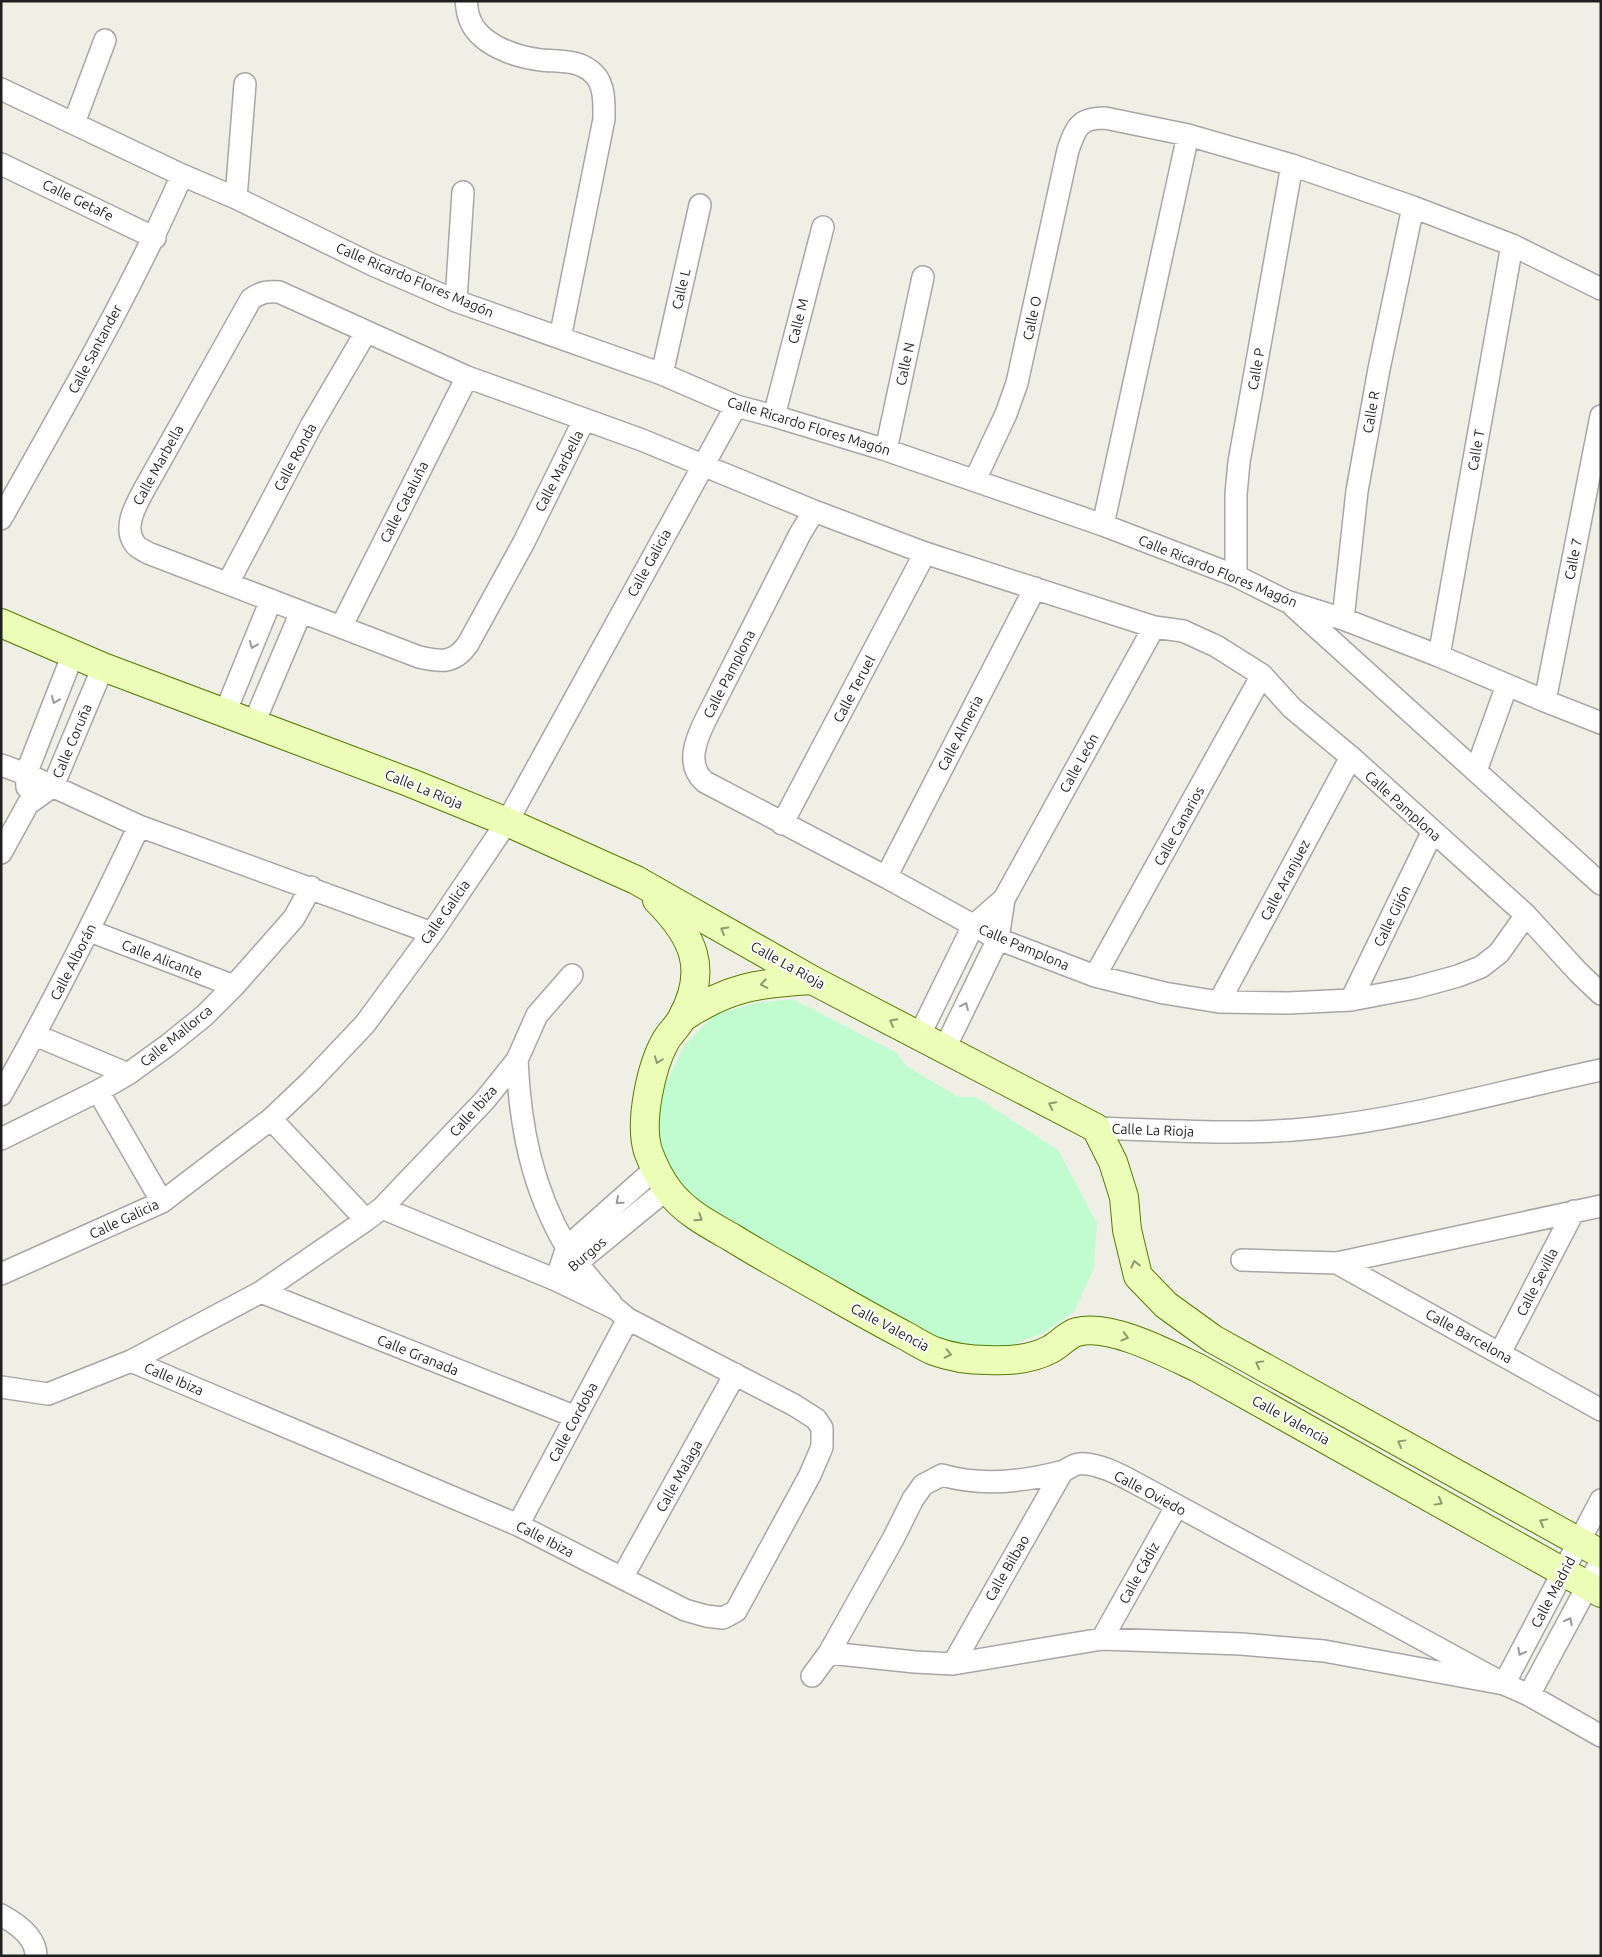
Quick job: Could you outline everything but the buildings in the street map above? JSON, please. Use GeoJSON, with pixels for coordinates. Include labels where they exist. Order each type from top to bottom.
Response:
{"type":"FeatureCollection","features":[{"type":"Feature","properties":{"kind":"street"},"geometry":{"type":"LineString","coordinates":[[466,1],[469,17],[477,32],[486,39],[504,50],[525,58],[561,60],[585,66],[596,76],[602,89],[604,119],[560,338]]}},
{"type":"Feature","properties":{"kind":"street"},"geometry":{"type":"LineString","coordinates":[[74,123],[105,40]]}},
{"type":"Feature","properties":{"kind":"street"},"geometry":{"type":"LineString","coordinates":[[236,198],[246,84]]}},
{"type":"Feature","properties":{"kind":"street","name":"Calle Ricardo Flores Magón"},"geometry":{"type":"LineString","coordinates":[[1,89],[182,175],[236,198],[373,265],[456,301],[662,374],[736,406],[886,450],[1103,525],[1236,576],[1286,600],[1343,619],[1439,656],[1601,723]]}},
{"type":"Feature","properties":{"kind":"street","name":"Calle O"},"geometry":{"type":"LineString","coordinates":[[975,480],[1006,414],[1017,383],[1068,150],[1074,133],[1081,122],[1092,118],[1105,118],[1188,135],[1292,165],[1413,207],[1512,245],[1601,289]]}},
{"type":"Feature","properties":{"kind":"street"},"geometry":{"type":"LineString","coordinates":[[1103,525],[1188,135]]}},
{"type":"Feature","properties":{"kind":"street","name":"Calle Getafe"},"geometry":{"type":"LineString","coordinates":[[1,164],[155,238]]}},
{"type":"Feature","properties":{"kind":"street","name":"Calle P"},"geometry":{"type":"LineString","coordinates":[[1236,576],[1236,494],[1239,462],[1292,165]]}},
{"type":"Feature","properties":{"kind":"street","name":"Calle Santander"},"geometry":{"type":"LineString","coordinates":[[1,519],[92,357],[155,238],[182,175]]}},
{"type":"Feature","properties":{"kind":"street"},"geometry":{"type":"LineString","coordinates":[[456,301],[462,192]]}},
{"type":"Feature","properties":{"kind":"street","name":"Calle L"},"geometry":{"type":"LineString","coordinates":[[662,374],[700,205]]}},
{"type":"Feature","properties":{"kind":"street","name":"Calle R"},"geometry":{"type":"LineString","coordinates":[[1343,619],[1356,491],[1413,207]]}},
{"type":"Feature","properties":{"kind":"street","name":"Calle M"},"geometry":{"type":"LineString","coordinates":[[774,416],[823,227]]}},
{"type":"Feature","properties":{"kind":"street","name":"Calle T"},"geometry":{"type":"LineString","coordinates":[[1439,656],[1512,245]]}},
{"type":"Feature","properties":{"kind":"street","name":"Calle N"},"geometry":{"type":"LineString","coordinates":[[886,450],[923,277]]}},
{"type":"Feature","properties":{"kind":"street","name":"Calle Marbella"},"geometry":{"type":"LineString","coordinates":[[584,420],[524,542],[468,644],[461,654],[452,660],[419,657],[148,553],[135,545],[130,534],[130,524],[134,510],[145,488],[251,299],[259,293],[268,291],[279,292],[467,378],[642,440],[814,511]]}},
{"type":"Feature","properties":{"kind":"street","name":"Calle Ronda"},"geometry":{"type":"LineString","coordinates":[[228,584],[311,426],[366,332]]}},
{"type":"Feature","properties":{"kind":"street","name":"Calle Cataluña"},"geometry":{"type":"LineString","coordinates":[[341,628],[467,378]]}},
{"type":"Feature","properties":{"kind":"street","name":"Calle Galicia"},"geometry":{"type":"LineString","coordinates":[[1,1274],[162,1202],[271,1119],[311,1081],[365,1024],[432,933],[507,822],[736,406]]}},
{"type":"Feature","properties":{"kind":"street","name":"Calle 7"},"geometry":{"type":"LineString","coordinates":[[1545,701],[1601,416]]}},
{"type":"Feature","properties":{"kind":"street","name":"Calle Pamplona"},"geometry":{"type":"LineString","coordinates":[[1526,915],[1499,953],[1481,967],[1458,976],[1414,988],[1351,1000],[1288,1003],[1219,1002],[1164,993],[1095,976],[998,939],[886,877],[782,824],[706,782],[699,777],[693,764],[698,734],[800,534],[814,511],[925,553],[1154,627],[1183,631],[1216,646],[1262,675],[1292,708],[1350,757],[1526,915],[1578,972],[1601,994]]}},
{"type":"Feature","properties":{"kind":"street","name":"Calle Teruel"},"geometry":{"type":"LineString","coordinates":[[782,824],[925,553]]}},
{"type":"Feature","properties":{"kind":"street","name":"Calle Almeria"},"geometry":{"type":"LineString","coordinates":[[886,877],[1034,588]]}},
{"type":"Feature","properties":{"kind":"street"},"geometry":{"type":"LineString","coordinates":[[225,713],[271,600]]}},
{"type":"Feature","properties":{"kind":"street"},"geometry":{"type":"LineString","coordinates":[[1286,600],[1601,884]]}},
{"type":"Feature","properties":{"kind":"street"},"geometry":{"type":"LineString","coordinates":[[254,723],[301,612]]}},
{"type":"Feature","properties":{"kind":"street","name":"Calle La Rioja"},"geometry":{"type":"LineString","coordinates":[[1,623],[103,667],[402,779],[507,822],[636,880],[812,980],[1096,1128],[1230,1132],[1315,1128],[1412,1113],[1601,1070]]}},
{"type":"Feature","properties":{"kind":"street","name":"Calle León"},"geometry":{"type":"LineString","coordinates":[[919,1036],[973,926],[1004,899],[1154,627]]}},
{"type":"Feature","properties":{"kind":"street"},"geometry":{"type":"LineString","coordinates":[[28,804],[26,774],[74,654]]}},
{"type":"Feature","properties":{"kind":"street","name":"Calle Coruña"},"geometry":{"type":"LineString","coordinates":[[1,853],[28,804],[52,786],[103,667]]}},
{"type":"Feature","properties":{"kind":"street","name":"Calle Canarios"},"geometry":{"type":"LineString","coordinates":[[1095,976],[1262,675]]}},
{"type":"Feature","properties":{"kind":"street"},"geometry":{"type":"LineString","coordinates":[[1476,771],[1507,685]]}},
{"type":"Feature","properties":{"kind":"street","name":"Calle Aranjuez"},"geometry":{"type":"LineString","coordinates":[[1219,1002],[1350,757]]}},
{"type":"Feature","properties":{"kind":"street"},"geometry":{"type":"LineString","coordinates":[[1,765],[26,774],[140,826],[311,887],[432,933]]}},
{"type":"Feature","properties":{"kind":"street","name":"Calle Alborán"},"geometry":{"type":"LineString","coordinates":[[1,1095],[90,931],[140,826]]}},
{"type":"Feature","properties":{"kind":"street","name":"Calle Gijón"},"geometry":{"type":"LineString","coordinates":[[1351,1000],[1432,832]]}},
{"type":"Feature","properties":{"kind":"street","name":"Calle Valencia"},"geometry":{"type":"LineString","coordinates":[[636,880],[680,925],[693,948],[696,961],[694,985],[682,1018],[666,1040],[646,1102],[647,1148],[661,1179],[682,1206],[713,1227],[935,1352],[989,1360],[1023,1358],[1049,1350],[1077,1332],[1102,1331],[1143,1342],[1198,1368],[1594,1590]]}},
{"type":"Feature","properties":{"kind":"street","name":"Calle Mallorca"},"geometry":{"type":"LineString","coordinates":[[1,1139],[98,1092],[128,1074],[196,1022],[234,986],[294,918],[311,887]]}},
{"type":"Feature","properties":{"kind":"street","name":"Calle León"},"geometry":{"type":"LineString","coordinates":[[944,1050],[998,939],[1004,899]]}},
{"type":"Feature","properties":{"kind":"street","name":"Calle Alicante"},"geometry":{"type":"LineString","coordinates":[[90,931],[234,986]]}},
{"type":"Feature","properties":{"kind":"street","name":"Calle Ibiza"},"geometry":{"type":"LineString","coordinates":[[1,1387],[48,1394],[131,1362],[261,1292],[374,1214],[485,1100],[517,1060],[537,1015],[572,975]]}},
{"type":"Feature","properties":{"kind":"street"},"geometry":{"type":"LineString","coordinates":[[682,1018],[720,995],[740,989],[769,983],[812,980]]}},
{"type":"Feature","properties":{"kind":"street"},"geometry":{"type":"LineString","coordinates":[[35,1035],[128,1074]]}},
{"type":"Feature","properties":{"kind":"street","name":"Calle Ibiza"},"geometry":{"type":"LineString","coordinates":[[517,1060],[519,1102],[535,1179],[572,1254],[622,1314]]}},
{"type":"Feature","properties":{"kind":"street"},"geometry":{"type":"LineString","coordinates":[[98,1092],[162,1202]]}},
{"type":"Feature","properties":{"kind":"street"},"geometry":{"type":"LineString","coordinates":[[271,1119],[374,1214],[556,1280],[735,1374]]}},
{"type":"Feature","properties":{"kind":"street"},"geometry":{"type":"LineString","coordinates":[[1096,1128],[1113,1162],[1124,1197],[1127,1230],[1138,1276],[1166,1305],[1213,1339],[1590,1548]]}},
{"type":"Feature","properties":{"kind":"street","name":"Burgos"},"geometry":{"type":"LineString","coordinates":[[556,1280],[572,1254],[661,1179]]}},
{"type":"Feature","properties":{"kind":"street","name":"Calle Barcelona"},"geometry":{"type":"LineString","coordinates":[[1242,1260],[1337,1263],[1601,1206]]}},
{"type":"Feature","properties":{"kind":"street","name":"Calle Sevilla"},"geometry":{"type":"LineString","coordinates":[[1500,1353],[1574,1211]]}},
{"type":"Feature","properties":{"kind":"street","name":"Calle Barcelona"},"geometry":{"type":"LineString","coordinates":[[1337,1263],[1601,1410]]}},
{"type":"Feature","properties":{"kind":"street","name":"Calle Granada"},"geometry":{"type":"LineString","coordinates":[[261,1292],[576,1417]]}},
{"type":"Feature","properties":{"kind":"street","name":"Calle Cordoba"},"geometry":{"type":"LineString","coordinates":[[518,1525],[576,1417],[622,1314]]}},
{"type":"Feature","properties":{"kind":"street"},"geometry":{"type":"LineString","coordinates":[[1198,1368],[1213,1339]]}},
{"type":"Feature","properties":{"kind":"street","name":"Calle Ibiza"},"geometry":{"type":"LineString","coordinates":[[131,1362],[518,1525],[684,1610],[723,1618],[736,1611],[810,1475],[822,1447],[822,1428],[816,1419],[794,1405],[735,1374]]}},
{"type":"Feature","properties":{"kind":"street","name":"Calle Malaga"},"geometry":{"type":"LineString","coordinates":[[622,1578],[735,1374]]}},
{"type":"Feature","properties":{"kind":"street","name":"Calle Oviedo"},"geometry":{"type":"LineString","coordinates":[[812,1676],[829,1653],[923,1485],[942,1475],[958,1479],[993,1482],[1062,1472],[1078,1464],[1091,1465],[1116,1473],[1504,1684],[1529,1695],[1601,1736]]}},
{"type":"Feature","properties":{"kind":"street","name":"Calle Bilbao"},"geometry":{"type":"LineString","coordinates":[[953,1664],[1062,1472]]}},
{"type":"Feature","properties":{"kind":"street","name":"Calle Madrid"},"geometry":{"type":"LineString","coordinates":[[1504,1684],[1563,1572],[1590,1548],[1601,1500]]}},
{"type":"Feature","properties":{"kind":"street","name":"Calle Cádiz"},"geometry":{"type":"LineString","coordinates":[[1102,1639],[1176,1507]]}},
{"type":"Feature","properties":{"kind":"street","name":"Calle Madrid"},"geometry":{"type":"LineString","coordinates":[[1529,1695],[1594,1590],[1601,1561]]}},
{"type":"Feature","properties":{"kind":"street","name":"Calle Oviedo"},"geometry":{"type":"LineString","coordinates":[[829,1653],[953,1664],[1102,1639],[1241,1644],[1324,1651],[1504,1684]]}},
{"type":"Feature","properties":{"kind":"street"},"geometry":{"type":"LineString","coordinates":[[1,1916],[14,1922],[28,1935],[36,1951],[36,1956]]}},
{"type":"Feature","properties":{"kind":"green space"},"geometry":{"type":"Polygon","coordinates":[[[793,999],[897,1053],[905,1065],[958,1097],[976,1097],[1058,1150],[1097,1223],[1094,1268],[1074,1312],[1043,1333],[999,1350],[951,1347],[682,1200],[652,1153],[658,1100],[684,1046],[714,1015],[756,1003],[793,999]]]}}]}
